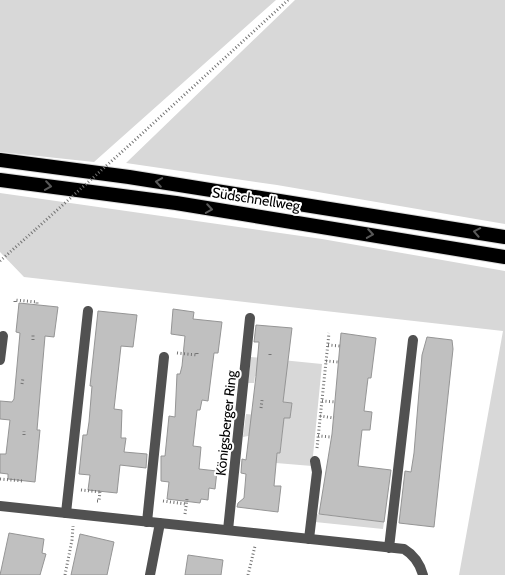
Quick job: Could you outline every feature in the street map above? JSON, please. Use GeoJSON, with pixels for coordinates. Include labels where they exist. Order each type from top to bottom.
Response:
{"type":"FeatureCollection","features":[{"type":"Feature","properties":{"kind":"highway","name":"Südschnellweg"},"geometry":{"type":"LineString","coordinates":[[0,160],[128,177],[505,237]]}},
{"type":"Feature","properties":{"kind":"highway","name":"Südschnellweg"},"geometry":{"type":"LineString","coordinates":[[0,180],[196,206],[505,257]]}},
{"type":"Feature","properties":{"kind":"street"},"geometry":{"type":"LineString","coordinates":[[66,513],[88,311]]}},
{"type":"Feature","properties":{"kind":"street","name":"Königsberger Ring"},"geometry":{"type":"LineString","coordinates":[[228,530],[250,318]]}},
{"type":"Feature","properties":{"kind":"street"},"geometry":{"type":"LineString","coordinates":[[0,360],[3,336]]}},
{"type":"Feature","properties":{"kind":"street"},"geometry":{"type":"LineString","coordinates":[[389,548],[413,340]]}},
{"type":"Feature","properties":{"kind":"street"},"geometry":{"type":"LineString","coordinates":[[147,522],[169,355]]}},
{"type":"Feature","properties":{"kind":"street"},"geometry":{"type":"LineString","coordinates":[[309,539],[316,472],[315,461]]}},
{"type":"Feature","properties":{"kind":"street"},"geometry":{"type":"LineString","coordinates":[[0,506],[389,548],[407,551],[421,566],[422,575]]}},
{"type":"Feature","properties":{"kind":"street"},"geometry":{"type":"LineString","coordinates":[[150,575],[160,523]]}},
{"type":"Feature","properties":{"kind":"path"},"geometry":{"type":"LineString","coordinates":[[0,261],[288,0]]}},
{"type":"Feature","properties":{"kind":"path"},"geometry":{"type":"LineString","coordinates":[[15,302],[16,300],[37,302],[37,304]]}},
{"type":"Feature","properties":{"kind":"path"},"geometry":{"type":"LineString","coordinates":[[315,461],[329,333]]}},
{"type":"Feature","properties":{"kind":"path"},"geometry":{"type":"LineString","coordinates":[[33,334],[33,340]]}},
{"type":"Feature","properties":{"kind":"path"},"geometry":{"type":"LineString","coordinates":[[328,344],[340,346]]}},
{"type":"Feature","properties":{"kind":"path"},"geometry":{"type":"LineString","coordinates":[[169,355],[197,355],[197,351]]}},
{"type":"Feature","properties":{"kind":"path"},"geometry":{"type":"LineString","coordinates":[[326,361],[338,362]]}},
{"type":"Feature","properties":{"kind":"path"},"geometry":{"type":"LineString","coordinates":[[22,384],[23,378]]}},
{"type":"Feature","properties":{"kind":"path"},"geometry":{"type":"LineString","coordinates":[[261,408],[262,400]]}},
{"type":"Feature","properties":{"kind":"path"},"geometry":{"type":"LineString","coordinates":[[322,401],[336,402]]}},
{"type":"Feature","properties":{"kind":"path"},"geometry":{"type":"LineString","coordinates":[[320,416],[334,418]]}},
{"type":"Feature","properties":{"kind":"path"},"geometry":{"type":"LineString","coordinates":[[318,436],[331,437]]}},
{"type":"Feature","properties":{"kind":"path"},"geometry":{"type":"LineString","coordinates":[[0,479],[23,481]]}},
{"type":"Feature","properties":{"kind":"path"},"geometry":{"type":"LineString","coordinates":[[80,490],[100,491],[100,498]]}},
{"type":"Feature","properties":{"kind":"path"},"geometry":{"type":"LineString","coordinates":[[156,500],[186,504]]}},
{"type":"Feature","properties":{"kind":"path"},"geometry":{"type":"LineString","coordinates":[[71,574],[65,574],[72,540],[72,527]]}},
{"type":"Feature","properties":{"kind":"path"},"geometry":{"type":"LineString","coordinates":[[248,575],[258,534]]}},
{"type":"Feature","properties":{"kind":"path"},"geometry":{"type":"LineString","coordinates":[[72,540],[79,542]]}},
{"type":"Feature","properties":{"kind":"path"},"geometry":{"type":"LineString","coordinates":[[70,551],[76,552]]}},
{"type":"Feature","properties":{"kind":"path"},"geometry":{"type":"LineString","coordinates":[[66,567],[72,568]]}},
{"type":"Feature","properties":{"kind":"shaded area"},"geometry":{"type":"Polygon","coordinates":[[[0,0],[276,0],[94,162],[0,152],[0,0]]]}},
{"type":"Feature","properties":{"kind":"shaded area"},"geometry":{"type":"Polygon","coordinates":[[[295,0],[505,0],[505,224],[277,185],[126,163],[295,0]]]}},
{"type":"Feature","properties":{"kind":"shaded area"},"geometry":{"type":"Polygon","coordinates":[[[0,193],[322,239],[505,271],[505,575],[459,575],[503,331],[24,277],[0,252],[0,193]]]}},
{"type":"Feature","properties":{"kind":"shaded area"},"geometry":{"type":"Polygon","coordinates":[[[251,357],[322,364],[312,466],[276,463],[277,453],[280,453],[283,429],[243,437],[246,414],[290,418],[292,403],[283,402],[285,379],[255,376],[254,383],[248,383],[251,357]]]}},
{"type":"Feature","properties":{"kind":"shaded area"},"geometry":{"type":"Polygon","coordinates":[[[316,514],[384,522],[383,529],[315,522],[316,514]]]}},
{"type":"Feature","properties":{"kind":"building"},"geometry":{"type":"Polygon","coordinates":[[[19,303],[58,307],[54,337],[45,336],[37,430],[40,430],[35,482],[8,479],[8,474],[0,473],[0,454],[6,454],[10,420],[0,419],[0,401],[12,402],[14,399],[20,333],[16,332],[19,303]]]}},
{"type":"Feature","properties":{"kind":"building"},"geometry":{"type":"Polygon","coordinates":[[[173,309],[194,312],[193,319],[222,322],[218,353],[214,353],[208,401],[202,400],[200,410],[197,410],[193,446],[201,447],[199,469],[217,471],[215,489],[209,488],[208,500],[201,499],[200,503],[167,499],[169,482],[161,481],[161,456],[165,456],[169,416],[175,417],[177,374],[180,374],[182,366],[185,336],[171,334],[173,309]]]}},
{"type":"Feature","properties":{"kind":"building"},"geometry":{"type":"Polygon","coordinates":[[[98,311],[137,315],[133,347],[121,346],[114,409],[122,410],[121,438],[126,438],[124,452],[147,454],[146,468],[120,465],[117,493],[88,490],[90,475],[79,474],[83,435],[87,435],[89,422],[92,386],[90,386],[98,311]]]}},
{"type":"Feature","properties":{"kind":"building"},"geometry":{"type":"Polygon","coordinates":[[[256,325],[292,328],[283,402],[292,403],[290,418],[284,418],[280,453],[277,453],[274,486],[281,486],[278,512],[237,507],[238,503],[244,498],[246,474],[241,473],[242,459],[246,460],[256,376],[259,342],[254,342],[256,325]]]}},
{"type":"Feature","properties":{"kind":"building"},"geometry":{"type":"Polygon","coordinates":[[[341,333],[376,338],[371,378],[368,378],[364,411],[372,412],[370,430],[362,430],[358,466],[391,470],[384,522],[319,514],[332,434],[341,333]]]}},
{"type":"Feature","properties":{"kind":"building"},"geometry":{"type":"Polygon","coordinates":[[[427,337],[452,340],[453,349],[434,527],[399,523],[405,471],[411,472],[414,453],[422,355],[427,337]]]}},
{"type":"Feature","properties":{"kind":"building"},"geometry":{"type":"Polygon","coordinates":[[[9,533],[44,539],[42,553],[46,554],[40,575],[0,575],[9,533]]]}},
{"type":"Feature","properties":{"kind":"building"},"geometry":{"type":"Polygon","coordinates":[[[80,534],[114,542],[107,575],[71,575],[80,534]]]}},
{"type":"Feature","properties":{"kind":"building"},"geometry":{"type":"Polygon","coordinates":[[[188,555],[223,560],[221,575],[185,575],[188,555]]]}}]}
